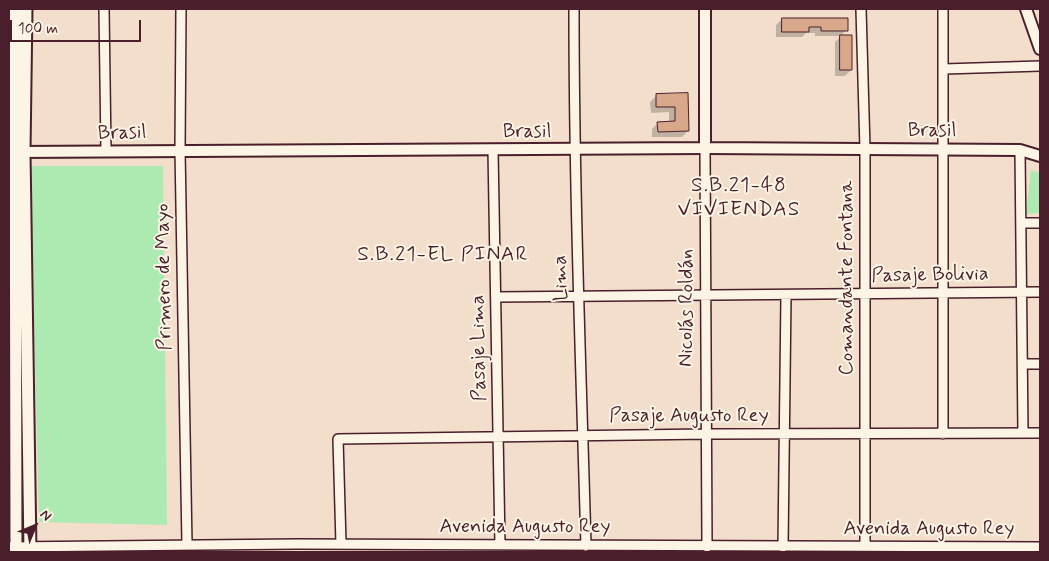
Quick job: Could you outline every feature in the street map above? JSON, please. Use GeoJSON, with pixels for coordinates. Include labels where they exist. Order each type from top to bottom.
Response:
{"type":"FeatureCollection","features":[{"type":"Feature","properties":{"kind":"main road"},"geometry":{"type":"LineString","coordinates":[[14,9],[30,550]]}},
{"type":"Feature","properties":{"kind":"main road"},"geometry":{"type":"LineString","coordinates":[[14,549],[19,152],[26,9]]}},
{"type":"Feature","properties":{"kind":"street"},"geometry":{"type":"LineString","coordinates":[[104,9],[106,152]]}},
{"type":"Feature","properties":{"kind":"street","name":"Primero de Mayo"},"geometry":{"type":"LineString","coordinates":[[181,9],[180,150],[187,545]]}},
{"type":"Feature","properties":{"kind":"street","name":"Lima"},"geometry":{"type":"LineString","coordinates":[[574,9],[574,150],[580,295],[586,546]]}},
{"type":"Feature","properties":{"kind":"street","name":"Nicolás Roldán"},"geometry":{"type":"LineString","coordinates":[[705,9],[708,547]]}},
{"type":"Feature","properties":{"kind":"street","name":"Comandante Fontana"},"geometry":{"type":"LineString","coordinates":[[861,9],[865,149],[865,547]]}},
{"type":"Feature","properties":{"kind":"street"},"geometry":{"type":"LineString","coordinates":[[943,9],[943,434]]}},
{"type":"Feature","properties":{"kind":"street"},"geometry":{"type":"LineString","coordinates":[[1026,9],[1040,50]]}},
{"type":"Feature","properties":{"kind":"street"},"geometry":{"type":"LineString","coordinates":[[944,69],[1040,66]]}},
{"type":"Feature","properties":{"kind":"street","name":"Brasil"},"geometry":{"type":"LineString","coordinates":[[19,152],[705,148],[1020,150],[1040,156]]}},
{"type":"Feature","properties":{"kind":"street","name":"Pasaje Lima"},"geometry":{"type":"LineString","coordinates":[[493,150],[500,437],[500,545]]}},
{"type":"Feature","properties":{"kind":"street"},"geometry":{"type":"LineString","coordinates":[[1020,150],[1023,433]]}},
{"type":"Feature","properties":{"kind":"street"},"geometry":{"type":"LineString","coordinates":[[1022,223],[1040,223]]}},
{"type":"Feature","properties":{"kind":"street","name":"Pasaje Bolivia"},"geometry":{"type":"LineString","coordinates":[[497,296],[866,295],[1040,292]]}},
{"type":"Feature","properties":{"kind":"street"},"geometry":{"type":"LineString","coordinates":[[783,547],[786,295]]}},
{"type":"Feature","properties":{"kind":"street"},"geometry":{"type":"LineString","coordinates":[[1023,364],[1040,364]]}},
{"type":"Feature","properties":{"kind":"street","name":"Pasaje Augusto Rey"},"geometry":{"type":"LineString","coordinates":[[341,544],[338,439],[707,434],[1040,433]]}},
{"type":"Feature","properties":{"kind":"street","name":"Avenida Augusto Rey"},"geometry":{"type":"LineString","coordinates":[[14,549],[187,545],[297,548],[341,544],[421,549],[500,545],[551,549],[586,546],[679,550],[708,547],[1040,547]]}},
{"type":"Feature","properties":{"kind":"street"},"geometry":{"type":"LineString","coordinates":[[1040,547],[1040,552]]}},
{"type":"Feature","properties":{"kind":"green space"},"geometry":{"type":"Polygon","coordinates":[[[30,166],[163,166],[167,525],[39,522],[30,166]]]}},
{"type":"Feature","properties":{"kind":"green space"},"geometry":{"type":"Polygon","coordinates":[[[19,168],[25,531],[23,531],[19,168]]]}},
{"type":"Feature","properties":{"kind":"green space"},"geometry":{"type":"Polygon","coordinates":[[[1031,170],[1040,173],[1040,213],[1026,214],[1031,170]]]}},
{"type":"Feature","properties":{"kind":"building"},"geometry":{"type":"Polygon","coordinates":[[[782,18],[848,18],[848,31],[821,31],[821,27],[809,27],[809,32],[782,32],[782,18]]]}},
{"type":"Feature","properties":{"kind":"building"},"geometry":{"type":"Polygon","coordinates":[[[840,35],[852,35],[852,70],[840,70],[840,35]]]}},
{"type":"Feature","properties":{"kind":"building"},"geometry":{"type":"Polygon","coordinates":[[[688,93],[689,131],[658,132],[657,122],[675,121],[675,107],[656,107],[656,94],[688,93]]]}},
{"type":"Feature","properties":{"kind":"district","name":"S.B.21-48 VIVIENDAS"},"geometry":{"type":"Point","coordinates":[739,199]}},
{"type":"Feature","properties":{"kind":"district","name":"S.B.21-EL PINAR"},"geometry":{"type":"Point","coordinates":[443,256]}}]}
